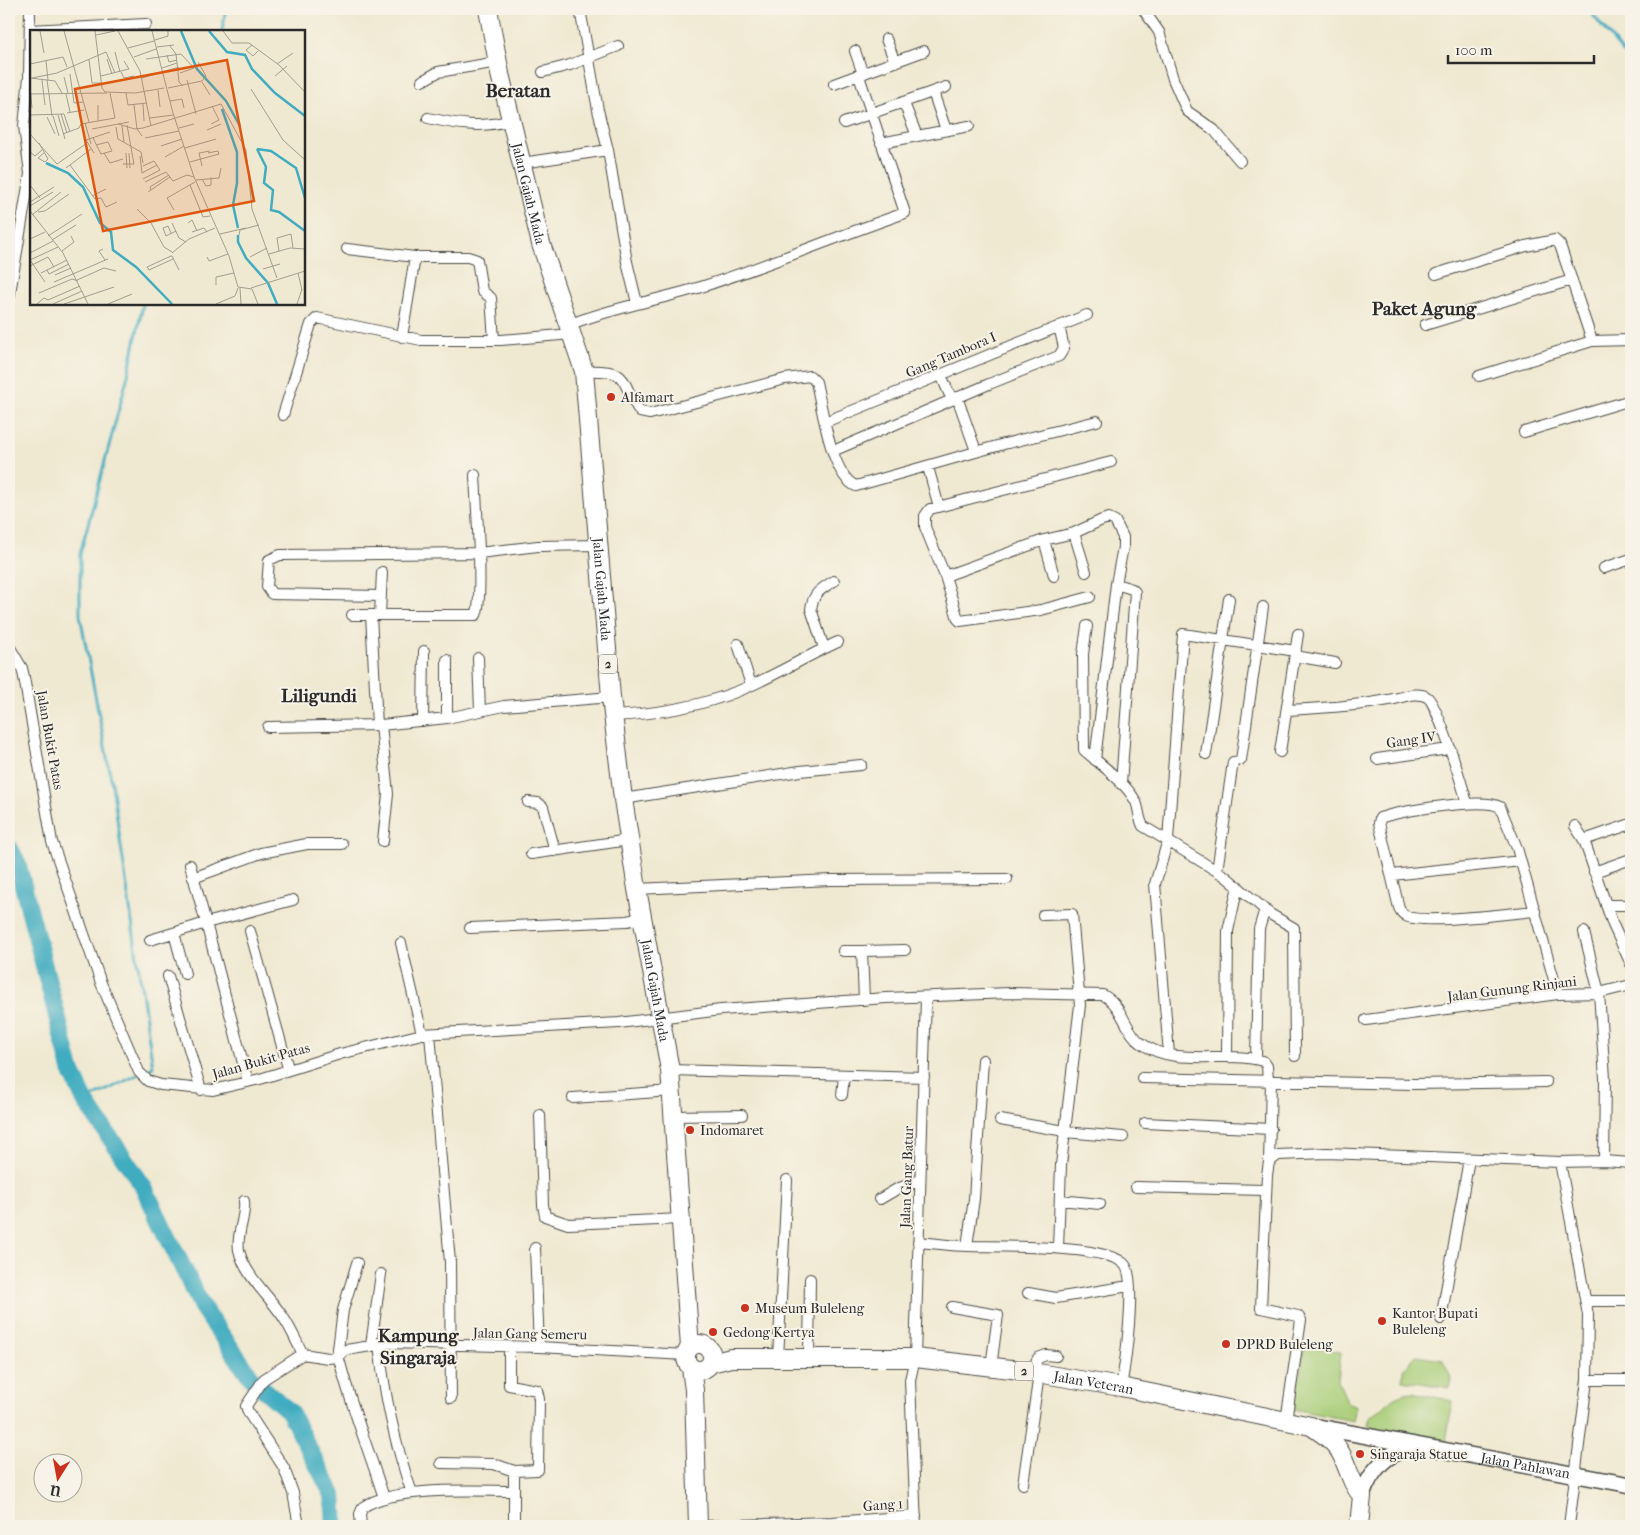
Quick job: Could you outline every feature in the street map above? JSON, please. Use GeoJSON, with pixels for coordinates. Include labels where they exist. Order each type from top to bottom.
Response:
{"type":"FeatureCollection","features":[{"type":"Feature","properties":{"kind":"highway","name":"Jalan Gajah Mada"},"geometry":{"type":"LineString","coordinates":[[488,9],[511,120],[543,252],[584,371],[613,716],[629,840],[670,1070],[680,1219],[690,1328],[699,1357],[694,1390],[698,1526]]}},
{"type":"Feature","properties":{"kind":"highway","name":"Jalan Veteran"},"geometry":{"type":"LineString","coordinates":[[699,1357],[778,1359],[915,1358],[1035,1373],[1121,1387],[1311,1426]]}},
{"type":"Feature","properties":{"kind":"highway","name":"2"},"geometry":{"type":"LineString","coordinates":[[1311,1426],[1329,1438],[1336,1446],[1344,1459],[1352,1484],[1362,1496]]}},
{"type":"Feature","properties":{"kind":"highway"},"geometry":{"type":"LineString","coordinates":[[1359,1526],[1362,1496]]}},
{"type":"Feature","properties":{"kind":"main road","name":"Jalan Veteran"},"geometry":{"type":"LineString","coordinates":[[1311,1426],[1362,1436]]}},
{"type":"Feature","properties":{"kind":"main road","name":"Jalan Pahlawan"},"geometry":{"type":"LineString","coordinates":[[1362,1436],[1631,1485]]}},
{"type":"Feature","properties":{"kind":"main road"},"geometry":{"type":"LineString","coordinates":[[1362,1496],[1366,1483],[1388,1456],[1400,1450],[1425,1447]]}},
{"type":"Feature","properties":{"kind":"street"},"geometry":{"type":"LineString","coordinates":[[30,9],[29,98],[24,139],[30,169]]}},
{"type":"Feature","properties":{"kind":"street"},"geometry":{"type":"LineString","coordinates":[[580,9],[598,110],[608,150],[618,217],[637,303]]}},
{"type":"Feature","properties":{"kind":"street"},"geometry":{"type":"LineString","coordinates":[[1144,9],[1159,32],[1173,79],[1187,111],[1214,130],[1240,161]]}},
{"type":"Feature","properties":{"kind":"street"},"geometry":{"type":"LineString","coordinates":[[30,30],[146,24]]}},
{"type":"Feature","properties":{"kind":"street"},"geometry":{"type":"LineString","coordinates":[[886,39],[895,62]]}},
{"type":"Feature","properties":{"kind":"street"},"geometry":{"type":"LineString","coordinates":[[543,72],[618,46]]}},
{"type":"Feature","properties":{"kind":"street"},"geometry":{"type":"LineString","coordinates":[[283,415],[313,320],[322,319],[421,340],[494,340],[570,330],[596,314],[676,294],[753,270],[804,251],[832,238],[905,213],[872,114],[855,51]]}},
{"type":"Feature","properties":{"kind":"street"},"geometry":{"type":"LineString","coordinates":[[834,84],[924,51]]}},
{"type":"Feature","properties":{"kind":"street"},"geometry":{"type":"LineString","coordinates":[[422,81],[438,72],[498,62]]}},
{"type":"Feature","properties":{"kind":"street"},"geometry":{"type":"LineString","coordinates":[[844,124],[946,87]]}},
{"type":"Feature","properties":{"kind":"street"},"geometry":{"type":"LineString","coordinates":[[933,92],[946,130]]}},
{"type":"Feature","properties":{"kind":"street"},"geometry":{"type":"LineString","coordinates":[[904,103],[917,136]]}},
{"type":"Feature","properties":{"kind":"street"},"geometry":{"type":"LineString","coordinates":[[428,118],[452,123],[484,125],[511,120]]}},
{"type":"Feature","properties":{"kind":"street"},"geometry":{"type":"LineString","coordinates":[[881,143],[969,126]]}},
{"type":"Feature","properties":{"kind":"street"},"geometry":{"type":"LineString","coordinates":[[522,163],[608,150]]}},
{"type":"Feature","properties":{"kind":"street"},"geometry":{"type":"LineString","coordinates":[[9,299],[30,180]]}},
{"type":"Feature","properties":{"kind":"street"},"geometry":{"type":"LineString","coordinates":[[1436,274],[1552,239],[1560,245],[1592,341]]}},
{"type":"Feature","properties":{"kind":"street"},"geometry":{"type":"LineString","coordinates":[[347,250],[415,258],[422,256],[468,257],[477,260],[482,291],[491,298],[494,340]]}},
{"type":"Feature","properties":{"kind":"street"},"geometry":{"type":"LineString","coordinates":[[402,337],[415,258]]}},
{"type":"Feature","properties":{"kind":"street"},"geometry":{"type":"LineString","coordinates":[[1425,325],[1572,280]]}},
{"type":"Feature","properties":{"kind":"street","name":"Gang Tambora I"},"geometry":{"type":"LineString","coordinates":[[825,422],[1087,315]]}},
{"type":"Feature","properties":{"kind":"street"},"geometry":{"type":"LineString","coordinates":[[833,451],[1059,356],[1064,348],[1059,326]]}},
{"type":"Feature","properties":{"kind":"street"},"geometry":{"type":"LineString","coordinates":[[1479,376],[1592,341],[1631,340]]}},
{"type":"Feature","properties":{"kind":"street"},"geometry":{"type":"LineString","coordinates":[[584,371],[610,371],[619,374],[626,382],[638,409],[642,413],[650,414],[807,375],[816,382],[833,451],[844,475],[856,486],[976,451],[1097,421]]}},
{"type":"Feature","properties":{"kind":"street"},"geometry":{"type":"LineString","coordinates":[[941,375],[954,399],[976,451]]}},
{"type":"Feature","properties":{"kind":"street"},"geometry":{"type":"LineString","coordinates":[[1524,432],[1631,400]]}},
{"type":"Feature","properties":{"kind":"street"},"geometry":{"type":"LineString","coordinates":[[1090,597],[1041,610],[960,621],[924,521],[926,512],[940,507],[1111,462]]}},
{"type":"Feature","properties":{"kind":"street"},"geometry":{"type":"LineString","coordinates":[[928,466],[940,507]]}},
{"type":"Feature","properties":{"kind":"street"},"geometry":{"type":"LineString","coordinates":[[352,616],[476,615],[479,553],[475,476]]}},
{"type":"Feature","properties":{"kind":"street"},"geometry":{"type":"LineString","coordinates":[[945,576],[1044,540],[1074,534],[1102,520],[1109,518],[1115,521],[1123,537],[1123,547],[1116,584],[1095,760]]}},
{"type":"Feature","properties":{"kind":"street"},"geometry":{"type":"LineString","coordinates":[[1074,534],[1086,572]]}},
{"type":"Feature","properties":{"kind":"street"},"geometry":{"type":"LineString","coordinates":[[1044,540],[1054,576]]}},
{"type":"Feature","properties":{"kind":"street"},"geometry":{"type":"LineString","coordinates":[[381,596],[272,594],[267,587],[269,560],[273,557],[289,555],[479,553],[538,546],[599,545]]}},
{"type":"Feature","properties":{"kind":"street"},"geometry":{"type":"LineString","coordinates":[[1604,568],[1631,559]]}},
{"type":"Feature","properties":{"kind":"street"},"geometry":{"type":"LineString","coordinates":[[382,572],[381,596],[375,615],[379,725],[388,794],[383,841]]}},
{"type":"Feature","properties":{"kind":"street"},"geometry":{"type":"LineString","coordinates":[[824,648],[811,609],[816,592],[834,581]]}},
{"type":"Feature","properties":{"kind":"street"},"geometry":{"type":"LineString","coordinates":[[1116,584],[1132,589],[1135,592],[1121,784]]}},
{"type":"Feature","properties":{"kind":"street"},"geometry":{"type":"LineString","coordinates":[[1206,754],[1229,599]]}},
{"type":"Feature","properties":{"kind":"street"},"geometry":{"type":"LineString","coordinates":[[1217,872],[1258,645],[1263,607]]}},
{"type":"Feature","properties":{"kind":"street"},"geometry":{"type":"LineString","coordinates":[[1087,626],[1082,654],[1084,750],[1121,784],[1136,801],[1138,816],[1143,826],[1168,840],[1172,845],[1238,886],[1265,909],[1290,924],[1295,931],[1295,1056]]}},
{"type":"Feature","properties":{"kind":"street"},"geometry":{"type":"LineString","coordinates":[[1169,1054],[1155,884],[1168,840],[1183,634],[1258,645],[1336,663]]}},
{"type":"Feature","properties":{"kind":"street"},"geometry":{"type":"LineString","coordinates":[[1280,752],[1298,634]]}},
{"type":"Feature","properties":{"kind":"street"},"geometry":{"type":"LineString","coordinates":[[613,716],[651,714],[694,706],[751,685],[838,642]]}},
{"type":"Feature","properties":{"kind":"street"},"geometry":{"type":"LineString","coordinates":[[738,644],[751,685]]}},
{"type":"Feature","properties":{"kind":"street","name":"Jalan Bukit Patas"},"geometry":{"type":"LineString","coordinates":[[9,646],[22,668],[46,796],[49,826],[60,866],[101,983],[141,1075],[161,1085],[201,1090],[226,1088],[288,1068],[426,1034],[563,1027],[661,1017]]}},
{"type":"Feature","properties":{"kind":"street"},"geometry":{"type":"LineString","coordinates":[[424,650],[424,721]]}},
{"type":"Feature","properties":{"kind":"street"},"geometry":{"type":"LineString","coordinates":[[478,658],[480,711]]}},
{"type":"Feature","properties":{"kind":"street"},"geometry":{"type":"LineString","coordinates":[[447,660],[447,718]]}},
{"type":"Feature","properties":{"kind":"street"},"geometry":{"type":"LineString","coordinates":[[1287,710],[1350,706],[1421,694],[1432,702],[1462,780],[1467,803]]}},
{"type":"Feature","properties":{"kind":"street"},"geometry":{"type":"LineString","coordinates":[[268,728],[379,725],[424,721],[504,706],[611,697]]}},
{"type":"Feature","properties":{"kind":"street","name":"Gang IV"},"geometry":{"type":"LineString","coordinates":[[1377,759],[1449,749]]}},
{"type":"Feature","properties":{"kind":"street"},"geometry":{"type":"LineString","coordinates":[[623,799],[800,771],[861,765]]}},
{"type":"Feature","properties":{"kind":"street"},"geometry":{"type":"LineString","coordinates":[[528,802],[538,803],[543,808],[555,851]]}},
{"type":"Feature","properties":{"kind":"street"},"geometry":{"type":"LineString","coordinates":[[1535,911],[1461,918],[1412,918],[1401,913],[1379,823],[1380,818],[1467,803],[1490,803],[1500,807],[1511,831],[1521,862],[1535,911],[1558,994]]}},
{"type":"Feature","properties":{"kind":"street"},"geometry":{"type":"LineString","coordinates":[[1584,840],[1631,824]]}},
{"type":"Feature","properties":{"kind":"street"},"geometry":{"type":"LineString","coordinates":[[1575,826],[1584,840],[1606,905],[1627,947],[1631,964]]}},
{"type":"Feature","properties":{"kind":"street"},"geometry":{"type":"LineString","coordinates":[[531,854],[629,840]]}},
{"type":"Feature","properties":{"kind":"street"},"geometry":{"type":"LineString","coordinates":[[193,878],[261,853],[307,844],[342,844]]}},
{"type":"Feature","properties":{"kind":"street"},"geometry":{"type":"LineString","coordinates":[[1594,872],[1631,859]]}},
{"type":"Feature","properties":{"kind":"street"},"geometry":{"type":"LineString","coordinates":[[1392,875],[1521,862]]}},
{"type":"Feature","properties":{"kind":"street"},"geometry":{"type":"LineString","coordinates":[[190,865],[248,1082]]}},
{"type":"Feature","properties":{"kind":"street"},"geometry":{"type":"LineString","coordinates":[[637,889],[831,880],[1008,879]]}},
{"type":"Feature","properties":{"kind":"street"},"geometry":{"type":"LineString","coordinates":[[1227,1057],[1228,931],[1238,886]]}},
{"type":"Feature","properties":{"kind":"street"},"geometry":{"type":"LineString","coordinates":[[150,940],[292,900]]}},
{"type":"Feature","properties":{"kind":"street"},"geometry":{"type":"LineString","coordinates":[[1606,905],[1631,905]]}},
{"type":"Feature","properties":{"kind":"street"},"geometry":{"type":"LineString","coordinates":[[1256,1059],[1259,929],[1265,909]]}},
{"type":"Feature","properties":{"kind":"street"},"geometry":{"type":"LineString","coordinates":[[1043,915],[1072,914],[1080,994],[1065,1131],[1058,1248]]}},
{"type":"Feature","properties":{"kind":"street"},"geometry":{"type":"LineString","coordinates":[[470,928],[627,921],[642,918]]}},
{"type":"Feature","properties":{"kind":"street"},"geometry":{"type":"LineString","coordinates":[[250,931],[288,1068]]}},
{"type":"Feature","properties":{"kind":"street","name":"Jalan Gunung Rinjani"},"geometry":{"type":"LineString","coordinates":[[1366,1020],[1558,994],[1599,993],[1584,932]]}},
{"type":"Feature","properties":{"kind":"street"},"geometry":{"type":"LineString","coordinates":[[174,933],[185,974]]}},
{"type":"Feature","properties":{"kind":"street"},"geometry":{"type":"LineString","coordinates":[[401,943],[426,1034],[445,1195],[450,1271],[452,1398]]}},
{"type":"Feature","properties":{"kind":"street"},"geometry":{"type":"LineString","coordinates":[[843,951],[905,950]]}},
{"type":"Feature","properties":{"kind":"street"},"geometry":{"type":"LineString","coordinates":[[862,951],[864,1000]]}},
{"type":"Feature","properties":{"kind":"street"},"geometry":{"type":"LineString","coordinates":[[168,976],[201,1090]]}},
{"type":"Feature","properties":{"kind":"street"},"geometry":{"type":"LineString","coordinates":[[1604,1161],[1605,1078],[1599,993],[1631,985]]}},
{"type":"Feature","properties":{"kind":"street"},"geometry":{"type":"LineString","coordinates":[[661,1017],[740,1008],[864,1000],[1009,993],[1099,994],[1112,1001],[1140,1043],[1169,1054],[1263,1061],[1267,1066],[1270,1081],[1271,1129],[1265,1190],[1261,1308],[1298,1316],[1301,1324],[1286,1421]]}},
{"type":"Feature","properties":{"kind":"street","name":"Jalan Gang Batur"},"geometry":{"type":"LineString","coordinates":[[916,1521],[910,1380],[915,1358],[926,997]]}},
{"type":"Feature","properties":{"kind":"street"},"geometry":{"type":"LineString","coordinates":[[967,1246],[974,1200],[983,1060]]}},
{"type":"Feature","properties":{"kind":"street"},"geometry":{"type":"LineString","coordinates":[[670,1070],[924,1077]]}},
{"type":"Feature","properties":{"kind":"street"},"geometry":{"type":"LineString","coordinates":[[842,1095],[844,1076]]}},
{"type":"Feature","properties":{"kind":"street"},"geometry":{"type":"LineString","coordinates":[[1142,1078],[1441,1084],[1546,1082]]}},
{"type":"Feature","properties":{"kind":"street"},"geometry":{"type":"LineString","coordinates":[[573,1098],[672,1092]]}},
{"type":"Feature","properties":{"kind":"street"},"geometry":{"type":"LineString","coordinates":[[540,1115],[545,1216],[568,1224],[680,1219]]}},
{"type":"Feature","properties":{"kind":"street"},"geometry":{"type":"LineString","coordinates":[[674,1116],[742,1115]]}},
{"type":"Feature","properties":{"kind":"street"},"geometry":{"type":"LineString","coordinates":[[1000,1120],[1065,1131],[1123,1136]]}},
{"type":"Feature","properties":{"kind":"street"},"geometry":{"type":"LineString","coordinates":[[1145,1123],[1271,1129]]}},
{"type":"Feature","properties":{"kind":"street"},"geometry":{"type":"LineString","coordinates":[[1269,1162],[1282,1154],[1327,1153],[1560,1162],[1631,1162]]}},
{"type":"Feature","properties":{"kind":"street"},"geometry":{"type":"LineString","coordinates":[[1441,1319],[1469,1159]]}},
{"type":"Feature","properties":{"kind":"street"},"geometry":{"type":"LineString","coordinates":[[1560,1162],[1576,1255],[1587,1301],[1587,1380],[1570,1526]]}},
{"type":"Feature","properties":{"kind":"street"},"geometry":{"type":"LineString","coordinates":[[778,1359],[787,1180]]}},
{"type":"Feature","properties":{"kind":"street"},"geometry":{"type":"LineString","coordinates":[[880,1199],[896,1189],[920,1181]]}},
{"type":"Feature","properties":{"kind":"street"},"geometry":{"type":"LineString","coordinates":[[1136,1187],[1265,1190]]}},
{"type":"Feature","properties":{"kind":"street"},"geometry":{"type":"LineString","coordinates":[[1060,1200],[1100,1204]]}},
{"type":"Feature","properties":{"kind":"street"},"geometry":{"type":"LineString","coordinates":[[244,1201],[245,1213],[239,1231],[239,1252],[249,1273],[286,1320],[303,1354],[264,1379],[247,1403],[248,1412],[279,1459],[286,1474],[293,1493],[299,1526]]}},
{"type":"Feature","properties":{"kind":"street"},"geometry":{"type":"LineString","coordinates":[[918,1242],[967,1246],[1058,1248],[1116,1258],[1128,1270],[1129,1286],[1128,1320],[1121,1387]]}},
{"type":"Feature","properties":{"kind":"street"},"geometry":{"type":"LineString","coordinates":[[535,1248],[539,1347]]}},
{"type":"Feature","properties":{"kind":"street"},"geometry":{"type":"LineString","coordinates":[[357,1263],[342,1310],[338,1356],[346,1388],[384,1498]]}},
{"type":"Feature","properties":{"kind":"street"},"geometry":{"type":"LineString","coordinates":[[381,1274],[375,1344],[395,1440],[412,1493]]}},
{"type":"Feature","properties":{"kind":"street"},"geometry":{"type":"LineString","coordinates":[[809,1359],[810,1279]]}},
{"type":"Feature","properties":{"kind":"street"},"geometry":{"type":"LineString","coordinates":[[1028,1293],[1056,1298],[1129,1286]]}},
{"type":"Feature","properties":{"kind":"street"},"geometry":{"type":"LineString","coordinates":[[1587,1301],[1631,1301]]}},
{"type":"Feature","properties":{"kind":"street"},"geometry":{"type":"LineString","coordinates":[[952,1307],[998,1315],[991,1367]]}},
{"type":"Feature","properties":{"kind":"street","name":"Jalan Gang Semeru"},"geometry":{"type":"LineString","coordinates":[[303,1354],[328,1358],[338,1356],[346,1350],[375,1344],[539,1347],[699,1357]]}},
{"type":"Feature","properties":{"kind":"street"},"geometry":{"type":"LineString","coordinates":[[441,1463],[494,1464],[514,1471],[538,1470],[539,1399],[537,1390],[509,1384],[509,1347]]}},
{"type":"Feature","properties":{"kind":"street"},"geometry":{"type":"LineString","coordinates":[[1023,1484],[1038,1358],[1056,1356]]}},
{"type":"Feature","properties":{"kind":"street"},"geometry":{"type":"LineString","coordinates":[[1587,1380],[1631,1380]]}},
{"type":"Feature","properties":{"kind":"street"},"geometry":{"type":"LineString","coordinates":[[514,1471],[514,1526]]}},
{"type":"Feature","properties":{"kind":"street"},"geometry":{"type":"LineString","coordinates":[[360,1525],[363,1506],[384,1498],[412,1493],[513,1491]]}},
{"type":"Feature","properties":{"kind":"street","name":"Gang 1"},"geometry":{"type":"LineString","coordinates":[[703,1526],[916,1521]]}},
{"type":"Feature","properties":{"kind":"green space"},"geometry":{"type":"Polygon","coordinates":[[[1305,1345],[1341,1352],[1338,1380],[1347,1402],[1356,1406],[1353,1421],[1293,1409],[1305,1345]]]}},
{"type":"Feature","properties":{"kind":"green space"},"geometry":{"type":"Polygon","coordinates":[[[1416,1355],[1442,1359],[1452,1380],[1450,1388],[1403,1380],[1403,1370],[1416,1355]]]}},
{"type":"Feature","properties":{"kind":"green space"},"geometry":{"type":"Polygon","coordinates":[[[1412,1392],[1453,1401],[1446,1441],[1368,1426],[1370,1416],[1381,1410],[1396,1396],[1412,1392]]]}},
{"type":"Feature","properties":{"kind":"waterway"},"geometry":{"type":"LineString","coordinates":[[222,30],[226,9]]}},
{"type":"Feature","properties":{"kind":"waterway"},"geometry":{"type":"LineString","coordinates":[[1588,9],[1631,62]]}},
{"type":"Feature","properties":{"kind":"waterway"},"geometry":{"type":"LineString","coordinates":[[85,1101],[153,1067],[112,784],[80,615],[80,554],[128,375],[143,305]]}},
{"type":"Feature","properties":{"kind":"waterway"},"geometry":{"type":"LineString","coordinates":[[9,847],[17,862],[71,1070],[85,1101],[143,1186],[202,1307],[253,1380],[289,1411],[333,1495],[335,1526]]}},
{"type":"Feature","properties":{"kind":"place","name":"Alfamart"},"geometry":{"type":"Point","coordinates":[611,397]}},
{"type":"Feature","properties":{"kind":"place","name":"Indomaret"},"geometry":{"type":"Point","coordinates":[690,1130]}},
{"type":"Feature","properties":{"kind":"place","name":"Museum Buleleng"},"geometry":{"type":"Point","coordinates":[745,1308]}},
{"type":"Feature","properties":{"kind":"place","name":"Kantor Bupati Buleleng"},"geometry":{"type":"Point","coordinates":[1382,1321]}},
{"type":"Feature","properties":{"kind":"place","name":"Gedong Kertya"},"geometry":{"type":"Point","coordinates":[713,1332]}},
{"type":"Feature","properties":{"kind":"place","name":"DPRD Buleleng"},"geometry":{"type":"Point","coordinates":[1226,1344]}},
{"type":"Feature","properties":{"kind":"place","name":"Singaraja Statue"},"geometry":{"type":"Point","coordinates":[1360,1454]}},
{"type":"Feature","properties":{"kind":"district","name":"Beratan"},"geometry":{"type":"Point","coordinates":[518,91]}},
{"type":"Feature","properties":{"kind":"district","name":"Paket Agung"},"geometry":{"type":"Point","coordinates":[1424,309]}},
{"type":"Feature","properties":{"kind":"district","name":"Liligundi"},"geometry":{"type":"Point","coordinates":[319,696]}},
{"type":"Feature","properties":{"kind":"district","name":"Kampung Singaraja"},"geometry":{"type":"Point","coordinates":[418,1347]}}]}
